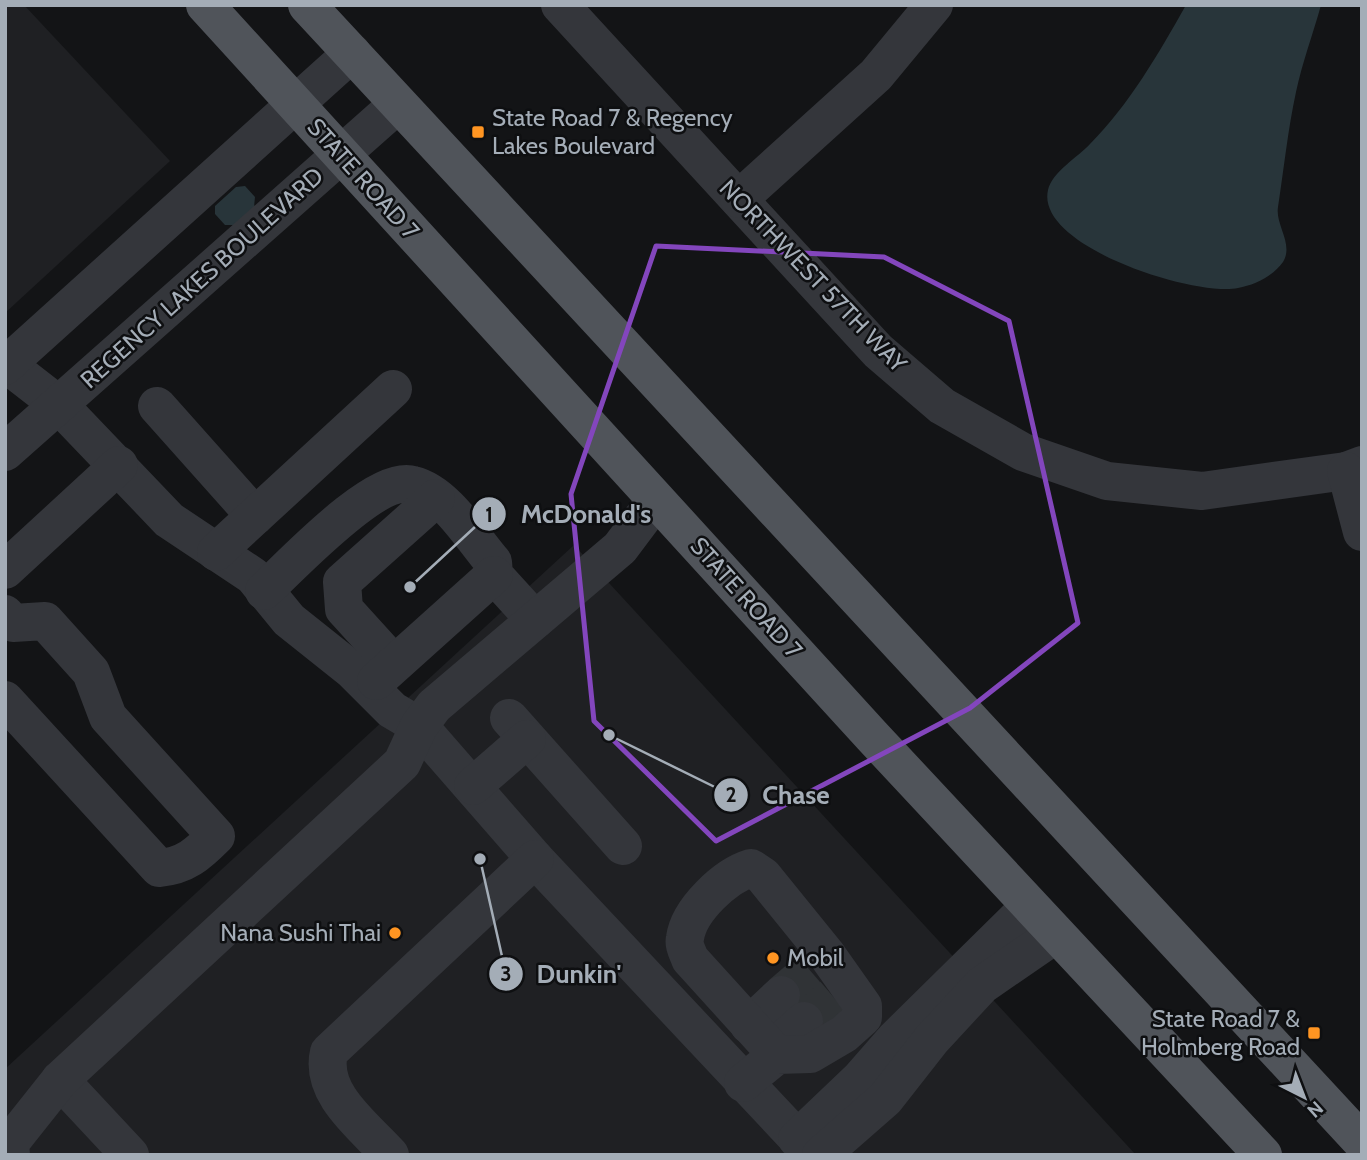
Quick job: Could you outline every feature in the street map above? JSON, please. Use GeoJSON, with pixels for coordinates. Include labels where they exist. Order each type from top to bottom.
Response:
{"type":"FeatureCollection","features":[{"type":"Feature","properties":{"kind":"main road","name":"STATE ROAD 7"},"geometry":{"type":"LineString","coordinates":[[205,5],[656,500],[1263,1155]]}},
{"type":"Feature","properties":{"kind":"main road"},"geometry":{"type":"LineString","coordinates":[[307,5],[1362,1142]]}},
{"type":"Feature","properties":{"kind":"street","name":"NORTHWEST 57TH WAY"},"geometry":{"type":"LineString","coordinates":[[560,5],[878,351],[942,406],[1023,452],[1107,481],[1202,491],[1354,468]]}},
{"type":"Feature","properties":{"kind":"street"},"geometry":{"type":"LineString","coordinates":[[738,199],[876,75],[934,5]]}},
{"type":"Feature","properties":{"kind":"street"},"geometry":{"type":"LineString","coordinates":[[352,53],[6,364],[59,405],[169,520],[236,563],[289,620],[382,675]]}},
{"type":"Feature","properties":{"kind":"street","name":"REGENCY LAKES BOULEVARD"},"geometry":{"type":"LineString","coordinates":[[5,452],[398,104]]}},
{"type":"Feature","properties":{"kind":"street"},"geometry":{"type":"LineString","coordinates":[[216,552],[393,389]]}},
{"type":"Feature","properties":{"kind":"street"},"geometry":{"type":"LineString","coordinates":[[157,406],[256,516]]}},
{"type":"Feature","properties":{"kind":"street"},"geometry":{"type":"LineString","coordinates":[[5,570],[119,466]]}},
{"type":"Feature","properties":{"kind":"street"},"geometry":{"type":"LineString","coordinates":[[1354,468],[1362,532]]}},
{"type":"Feature","properties":{"kind":"street"},"geometry":{"type":"LineString","coordinates":[[264,591],[353,508],[394,487],[412,484],[436,498],[493,562],[494,575],[535,620]]}},
{"type":"Feature","properties":{"kind":"street"},"geometry":{"type":"LineString","coordinates":[[436,498],[342,582],[344,608],[382,675],[392,710],[419,726],[535,859],[743,1083],[810,1150]]}},
{"type":"Feature","properties":{"kind":"street"},"geometry":{"type":"LineString","coordinates":[[11,1155],[10,1143],[60,1080],[402,763],[419,726],[434,706],[620,548],[656,500]]}},
{"type":"Feature","properties":{"kind":"street"},"geometry":{"type":"LineString","coordinates":[[382,675],[494,575]]}},
{"type":"Feature","properties":{"kind":"street"},"geometry":{"type":"LineString","coordinates":[[5,614],[13,623],[45,621],[90,672],[108,717],[216,836],[194,858],[177,867],[159,868],[5,700]]}},
{"type":"Feature","properties":{"kind":"street"},"geometry":{"type":"LineString","coordinates":[[473,786],[518,729],[623,846]]}},
{"type":"Feature","properties":{"kind":"street"},"geometry":{"type":"LineString","coordinates":[[390,1155],[337,1098],[327,1076],[329,1052],[535,859]]}},
{"type":"Feature","properties":{"kind":"street"},"geometry":{"type":"LineString","coordinates":[[751,868],[763,876],[863,1017],[844,1034],[810,1054],[766,1043],[690,959],[684,941],[688,926],[705,902],[736,873],[751,868]]}},
{"type":"Feature","properties":{"kind":"street"},"geometry":{"type":"LineString","coordinates":[[810,1150],[860,1079],[895,1039],[1030,906]]}},
{"type":"Feature","properties":{"kind":"street"},"geometry":{"type":"LineString","coordinates":[[810,1150],[885,1099],[932,1039],[982,985],[1056,934]]}},
{"type":"Feature","properties":{"kind":"street"},"geometry":{"type":"LineString","coordinates":[[836,982],[895,1039]]}},
{"type":"Feature","properties":{"kind":"street"},"geometry":{"type":"LineString","coordinates":[[743,1083],[766,1043],[793,1008]]}},
{"type":"Feature","properties":{"kind":"street"},"geometry":{"type":"LineString","coordinates":[[60,1080],[130,1155]]}},
{"type":"Feature","properties":{"kind":"highlighted area"},"geometry":{"type":"Polygon","coordinates":[[[656,246],[884,257],[1009,321],[1078,623],[970,708],[716,841],[594,721],[571,494],[656,246]]]}},
{"type":"Feature","properties":{"kind":"shaded area"},"geometry":{"type":"Polygon","coordinates":[[[5,5],[24,5],[170,161],[5,313],[5,5]]]}},
{"type":"Feature","properties":{"kind":"shaded area"},"geometry":{"type":"Polygon","coordinates":[[[1186,5],[1321,5],[1301,70],[1288,134],[1278,207],[1286,255],[1279,267],[1269,276],[1238,288],[1217,289],[1189,284],[1122,264],[1066,231],[1051,211],[1048,190],[1050,183],[1118,113],[1154,60],[1186,5]]]}},
{"type":"Feature","properties":{"kind":"shaded area"},"geometry":{"type":"Polygon","coordinates":[[[245,186],[255,197],[254,207],[235,225],[225,225],[215,214],[215,206],[236,187],[245,186]]]}},
{"type":"Feature","properties":{"kind":"shaded area"},"geometry":{"type":"Polygon","coordinates":[[[574,545],[1136,1155],[5,1155],[5,1069],[574,545]]]}},
{"type":"Feature","properties":{"kind":"tunnel"},"geometry":{"type":"LineString","coordinates":[[781,995],[810,970]]}},
{"type":"Feature","properties":{"kind":"tunnel"},"geometry":{"type":"LineString","coordinates":[[804,1021],[833,996]]}},
{"type":"Feature","properties":{"kind":"place","name":"State Road 7 & Regency Lakes Boulevard"},"geometry":{"type":"Point","coordinates":[478,132]}},
{"type":"Feature","properties":{"kind":"place","name":"McDonald's"},"geometry":{"type":"Point","coordinates":[410,587]}},
{"type":"Feature","properties":{"kind":"place","name":"Chase"},"geometry":{"type":"Point","coordinates":[609,735]}},
{"type":"Feature","properties":{"kind":"place","name":"Dunkin'"},"geometry":{"type":"Point","coordinates":[480,859]}},
{"type":"Feature","properties":{"kind":"place","name":"Nana Sushi Thai"},"geometry":{"type":"Point","coordinates":[395,933]}},
{"type":"Feature","properties":{"kind":"place","name":"Mobil"},"geometry":{"type":"Point","coordinates":[773,958]}},
{"type":"Feature","properties":{"kind":"place","name":"State Road 7 & Holmberg Road"},"geometry":{"type":"Point","coordinates":[1314,1033]}}]}
